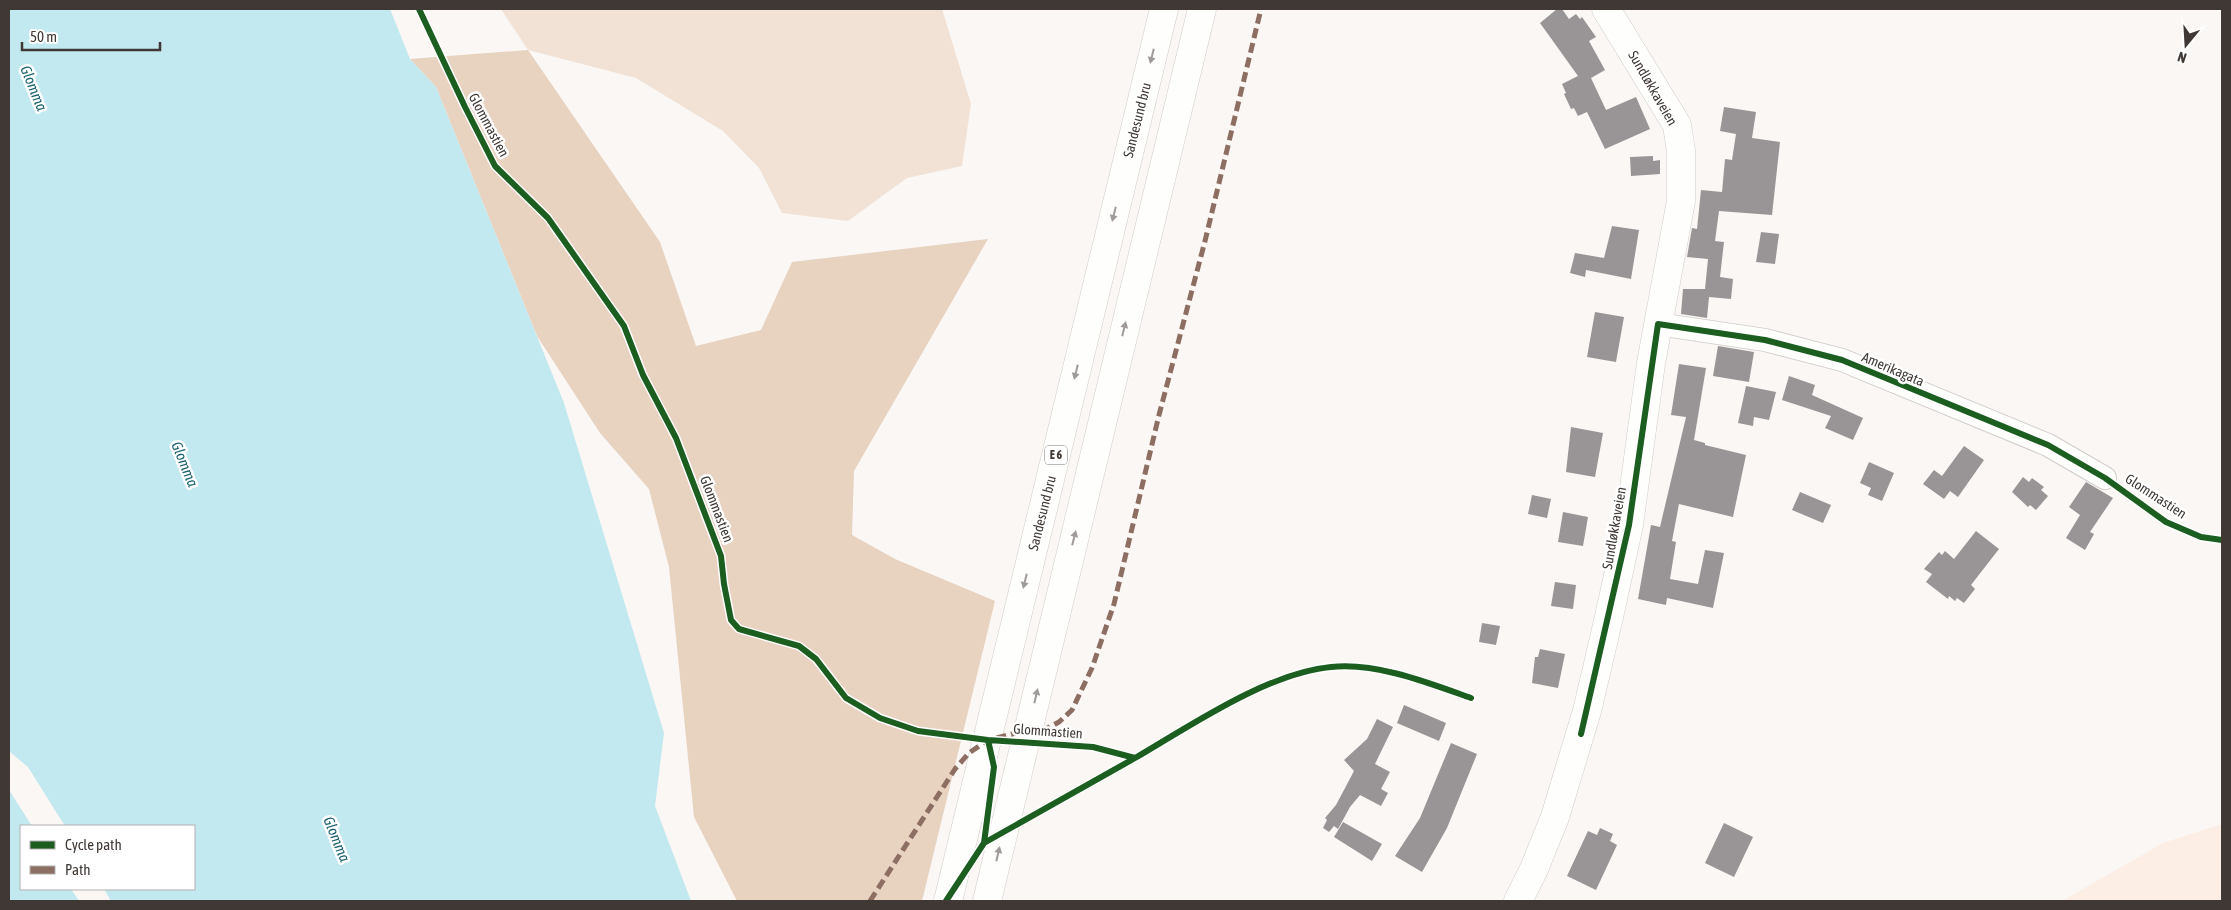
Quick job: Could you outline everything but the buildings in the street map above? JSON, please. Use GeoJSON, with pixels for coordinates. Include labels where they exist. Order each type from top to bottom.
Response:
{"type":"FeatureCollection","features":[{"type":"Feature","properties":{"kind":"main road","name":"Sandesund bru"},"geometry":{"type":"LineString","coordinates":[[948,901],[1164,9]]}},
{"type":"Feature","properties":{"kind":"main road"},"geometry":{"type":"LineString","coordinates":[[987,901],[1202,9]]}},
{"type":"Feature","properties":{"kind":"main road","name":"Sundløkkaveien"},"geometry":{"type":"LineString","coordinates":[[1518,901],[1555,817],[1587,711],[1629,526],[1658,324],[1681,201],[1681,151],[1677,125],[1606,9]]}},
{"type":"Feature","properties":{"kind":"street","name":"Amerikagata"},"geometry":{"type":"LineString","coordinates":[[1658,324],[1765,340],[1842,360],[2048,445],[2105,478]]}},
{"type":"Feature","properties":{"kind":"shaded area"},"geometry":{"type":"Polygon","coordinates":[[[501,9],[942,9],[971,104],[962,166],[907,178],[848,221],[782,213],[759,168],[723,131],[636,78],[528,50],[501,9]]]}},
{"type":"Feature","properties":{"kind":"shaded area"},"geometry":{"type":"Polygon","coordinates":[[[528,50],[660,242],[696,346],[761,330],[792,262],[988,239],[854,471],[852,535],[895,559],[995,601],[922,901],[737,901],[694,817],[669,567],[649,489],[600,433],[537,336],[436,87],[410,59],[528,50]]]}},
{"type":"Feature","properties":{"kind":"shaded area"},"geometry":{"type":"Polygon","coordinates":[[[2222,824],[2222,901],[2062,901],[2163,843],[2222,824]]]}},
{"type":"Feature","properties":{"kind":"water","name":"Glomma"},"geometry":{"type":"Polygon","coordinates":[[[9,9],[390,9],[410,59],[436,87],[564,403],[664,733],[655,806],[691,901],[9,901],[9,9]]]}},
{"type":"Feature","properties":{"kind":"pier"},"geometry":{"type":"Polygon","coordinates":[[[9,751],[28,767],[64,825],[31,825],[9,790],[9,751]]]}},
{"type":"Feature","properties":{"kind":"pier"},"geometry":{"type":"Polygon","coordinates":[[[72,890],[105,890],[111,901],[79,901],[72,890]]]}},
{"type":"Feature","properties":{"kind":"marked path"},"geometry":{"type":"LineString","coordinates":[[870,901],[955,769],[969,753],[988,740],[1016,733],[1046,729],[1059,722],[1072,710],[1092,668],[1114,604],[1159,415],[1205,241],[1261,9]]}},
{"type":"Feature","properties":{"kind":"cycle path","name":"Glommastien"},"geometry":{"type":"LineString","coordinates":[[419,9],[495,166],[548,218],[624,326],[643,375],[676,438],[721,556],[731,620],[739,629],[799,646],[816,659],[846,698],[880,718],[918,731],[988,740],[1093,747],[1135,758],[1204,717],[1255,690],[1306,671],[1348,666],[1366,668],[1402,675],[1471,698]]}},
{"type":"Feature","properties":{"kind":"cycle path","name":"Glommastien"},"geometry":{"type":"LineString","coordinates":[[1581,734],[1629,525],[1658,324],[1765,340],[1842,360],[2048,445],[2105,478],[2166,522],[2201,537],[2222,540]]}},
{"type":"Feature","properties":{"kind":"cycle path"},"geometry":{"type":"LineString","coordinates":[[946,901],[984,843],[994,767],[988,740]]}},
{"type":"Feature","properties":{"kind":"cycle path"},"geometry":{"type":"LineString","coordinates":[[984,843],[1135,758]]}}]}
